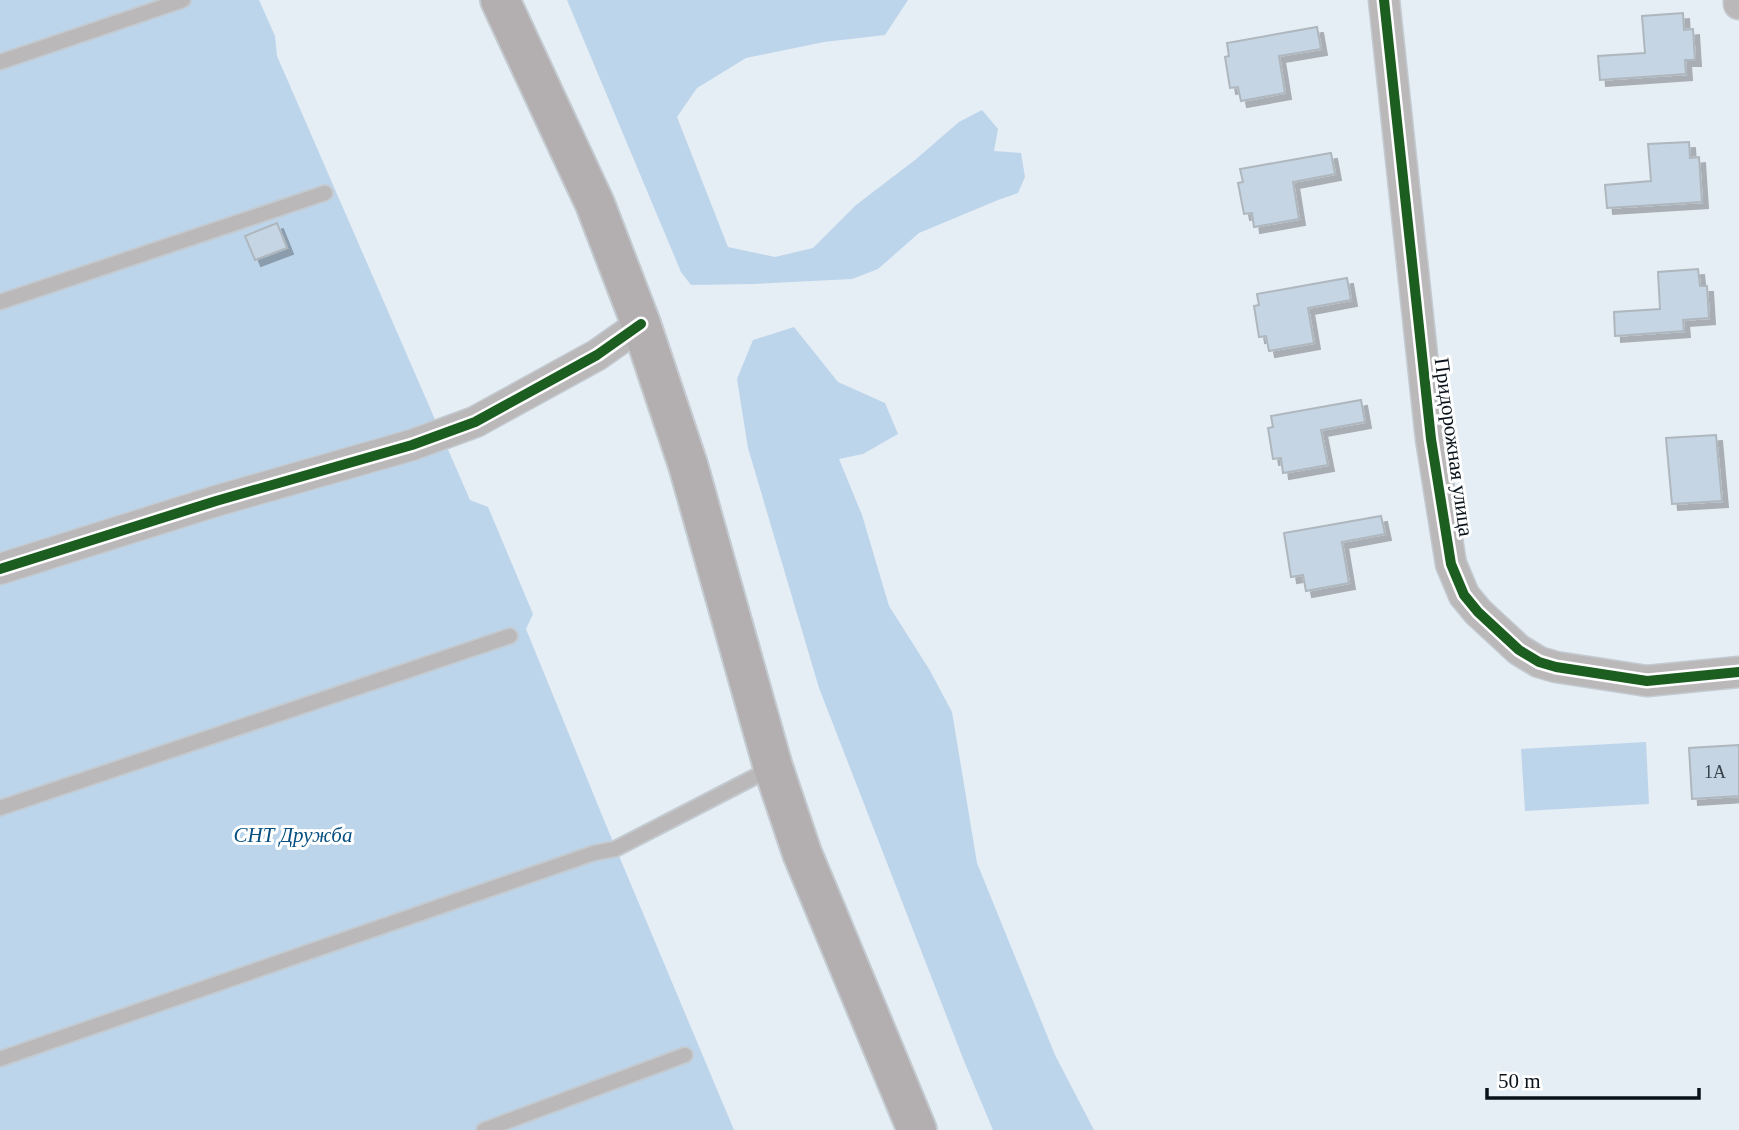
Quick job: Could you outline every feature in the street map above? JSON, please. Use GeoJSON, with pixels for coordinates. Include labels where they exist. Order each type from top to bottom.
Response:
{"type":"FeatureCollection","features":[{"type":"Feature","properties":{"kind":"main road"},"geometry":{"type":"LineString","coordinates":[[500,0],[595,204],[641,324],[688,465],[773,767],[802,853],[917,1130]]}},
{"type":"Feature","properties":{"kind":"street","name":"Придорожная улица"},"geometry":{"type":"LineString","coordinates":[[1384,0],[1431,439],[1451,564],[1464,594],[1478,612],[1520,650],[1539,662],[1556,667],[1647,681],[1739,672]]}},
{"type":"Feature","properties":{"kind":"street"},"geometry":{"type":"LineString","coordinates":[[0,569],[216,501],[412,445],[475,422],[597,355],[641,324]]}},
{"type":"Feature","properties":{"kind":"lane"},"geometry":{"type":"LineString","coordinates":[[0,62],[183,0]]}},
{"type":"Feature","properties":{"kind":"lane"},"geometry":{"type":"LineString","coordinates":[[0,302],[326,193]]}},
{"type":"Feature","properties":{"kind":"lane"},"geometry":{"type":"LineString","coordinates":[[0,808],[510,636]]}},
{"type":"Feature","properties":{"kind":"lane"},"geometry":{"type":"LineString","coordinates":[[0,1059],[594,853],[615,849],[773,767]]}},
{"type":"Feature","properties":{"kind":"lane"},"geometry":{"type":"LineString","coordinates":[[484,1130],[685,1055]]}},
{"type":"Feature","properties":{"kind":"green space","name":"СНТ Дружба"},"geometry":{"type":"Polygon","coordinates":[[[0,0],[259,0],[275,36],[277,56],[470,500],[488,507],[533,614],[526,629],[734,1130],[0,1130],[0,0]]]}},
{"type":"Feature","properties":{"kind":"green space"},"geometry":{"type":"Polygon","coordinates":[[[567,0],[908,0],[885,35],[824,42],[746,58],[697,88],[677,117],[728,247],[775,257],[813,248],[856,205],[959,122],[982,110],[998,129],[994,151],[1021,153],[1025,177],[1018,193],[919,233],[878,269],[852,279],[691,285],[681,272],[567,0]]]}},
{"type":"Feature","properties":{"kind":"green space"},"geometry":{"type":"Polygon","coordinates":[[[794,327],[838,382],[885,403],[898,434],[863,454],[839,459],[862,515],[889,606],[929,669],[952,712],[977,863],[1055,1055],[1094,1130],[993,1130],[819,688],[748,448],[737,379],[753,340],[794,327]]]}},
{"type":"Feature","properties":{"kind":"green space"},"geometry":{"type":"Polygon","coordinates":[[[1646,742],[1649,804],[1525,811],[1521,749],[1646,742]]]}},
{"type":"Feature","properties":{"kind":"building"},"geometry":{"type":"Polygon","coordinates":[[[1683,13],[1684,30],[1693,29],[1695,60],[1685,60],[1686,74],[1600,80],[1598,56],[1645,53],[1642,16],[1683,13]]]}},
{"type":"Feature","properties":{"kind":"building"},"geometry":{"type":"Polygon","coordinates":[[[1317,27],[1321,49],[1279,56],[1285,93],[1241,101],[1238,87],[1230,88],[1225,57],[1229,56],[1227,43],[1317,27]]]}},
{"type":"Feature","properties":{"kind":"building"},"geometry":{"type":"Polygon","coordinates":[[[1689,142],[1690,158],[1699,157],[1702,202],[1607,208],[1605,185],[1651,181],[1648,144],[1689,142]]]}},
{"type":"Feature","properties":{"kind":"building"},"geometry":{"type":"Polygon","coordinates":[[[1331,153],[1335,174],[1293,182],[1299,219],[1254,227],[1252,213],[1244,214],[1238,183],[1243,182],[1240,169],[1331,153]]]}},
{"type":"Feature","properties":{"kind":"building"},"geometry":{"type":"Polygon","coordinates":[[[277,223],[287,248],[255,260],[245,236],[277,223]]]}},
{"type":"Feature","properties":{"kind":"building"},"geometry":{"type":"Polygon","coordinates":[[[1698,269],[1700,286],[1707,286],[1709,318],[1683,320],[1684,331],[1615,336],[1614,312],[1660,309],[1658,272],[1698,269]]]}},
{"type":"Feature","properties":{"kind":"building"},"geometry":{"type":"Polygon","coordinates":[[[1347,278],[1351,300],[1308,308],[1314,343],[1269,351],[1266,336],[1259,337],[1254,306],[1259,305],[1257,294],[1347,278]]]}},
{"type":"Feature","properties":{"kind":"building"},"geometry":{"type":"Polygon","coordinates":[[[1361,400],[1365,422],[1321,430],[1328,465],[1283,473],[1281,458],[1273,459],[1268,428],[1273,427],[1271,416],[1361,400]]]}},
{"type":"Feature","properties":{"kind":"building"},"geometry":{"type":"Polygon","coordinates":[[[1716,435],[1722,501],[1672,504],[1666,438],[1716,435]]]}},
{"type":"Feature","properties":{"kind":"building"},"geometry":{"type":"Polygon","coordinates":[[[1381,516],[1385,534],[1342,542],[1349,583],[1306,591],[1303,575],[1291,577],[1284,533],[1381,516]]]}},
{"type":"Feature","properties":{"kind":"building"},"geometry":{"type":"Polygon","coordinates":[[[1739,745],[1739,796],[1692,799],[1689,748],[1739,745]]]}},
{"type":"Feature","properties":{"kind":"cycle path"},"geometry":{"type":"LineString","coordinates":[[1384,0],[1431,439],[1451,564],[1464,595],[1478,612],[1519,650],[1539,662],[1556,667],[1647,681],[1739,672]]}},
{"type":"Feature","properties":{"kind":"cycle path"},"geometry":{"type":"LineString","coordinates":[[0,569],[216,501],[412,445],[475,422],[597,355],[641,324]]}}]}
